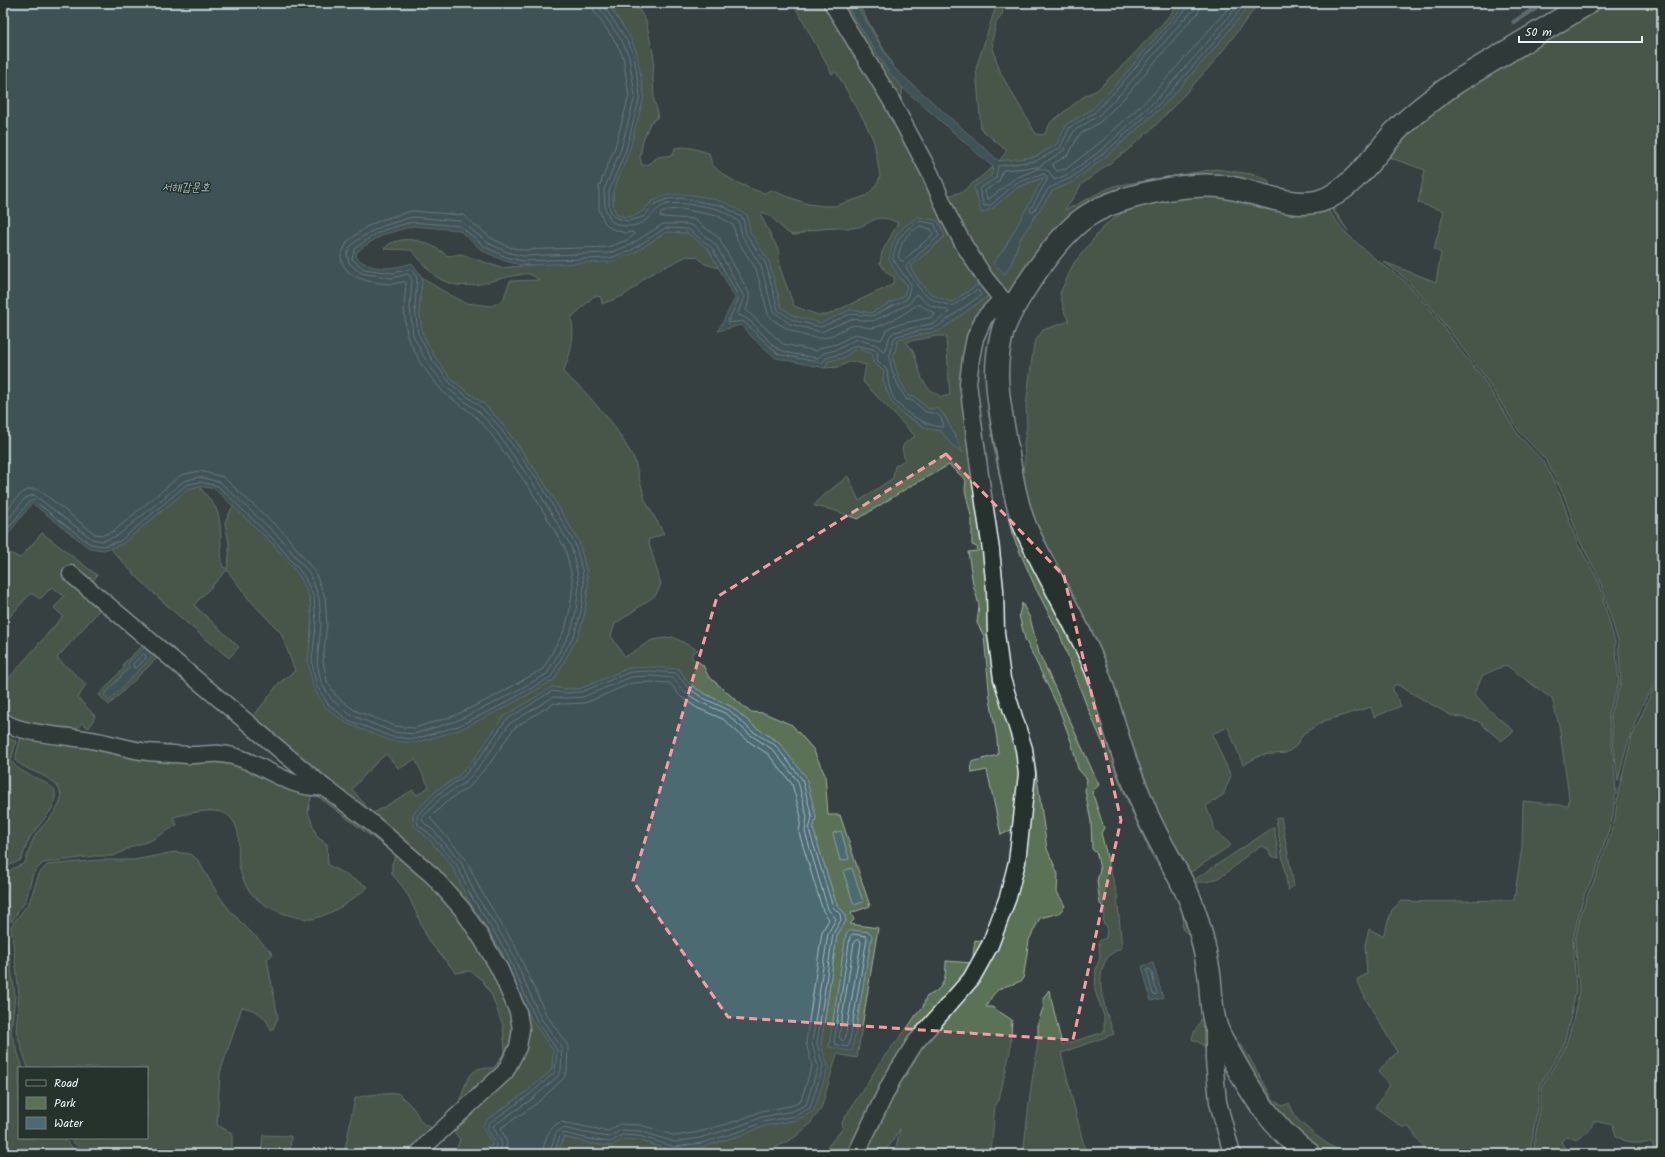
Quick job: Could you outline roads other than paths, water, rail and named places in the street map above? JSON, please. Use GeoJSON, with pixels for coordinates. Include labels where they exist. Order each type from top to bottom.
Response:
{"type":"FeatureCollection","features":[{"type":"Feature","properties":{"kind":"street"},"geometry":{"type":"LineString","coordinates":[[832,3],[891,100],[930,173],[948,215],[964,245],[985,278],[1009,302]]}},
{"type":"Feature","properties":{"kind":"street"},"geometry":{"type":"LineString","coordinates":[[856,1154],[892,1080],[915,1043],[971,979],[990,945],[1008,898],[1017,862],[1027,774],[1024,749],[1002,679],[996,633],[995,590],[991,550],[968,383],[975,338],[984,318],[1009,302],[1070,230],[1085,217],[1100,209],[1136,196],[1165,190],[1208,185],[1227,187],[1294,202],[1308,203],[1323,200],[1349,183],[1372,160],[1396,131],[1422,107],[1458,81],[1588,3]]}},
{"type":"Feature","properties":{"kind":"street"},"geometry":{"type":"LineString","coordinates":[[1009,302],[997,372],[1000,408],[1014,487],[1023,521],[1076,625],[1096,668],[1126,764],[1148,816],[1190,899],[1201,931],[1209,974],[1214,1019],[1214,1060],[1218,1102],[1232,1154]]}},
{"type":"Feature","properties":{"kind":"street"},"geometry":{"type":"LineString","coordinates":[[71,574],[324,787],[373,824],[433,876],[462,909],[500,970],[518,1012],[521,1029],[518,1047],[505,1072],[418,1154]]}},
{"type":"Feature","properties":{"kind":"street"},"geometry":{"type":"LineString","coordinates":[[3,721],[9,726],[21,729],[68,738],[90,740],[146,752],[192,755],[221,754],[243,760],[312,788],[324,787]]}},
{"type":"Feature","properties":{"kind":"street"},"geometry":{"type":"LineString","coordinates":[[1214,1019],[1219,1035],[1254,1095],[1277,1128],[1309,1154]]}},
{"type":"Feature","properties":{"kind":"water","name":"서해갑문호"},"geometry":{"type":"Polygon","coordinates":[[[3,3],[607,3],[630,37],[637,53],[644,96],[629,152],[613,192],[613,207],[617,215],[626,217],[638,214],[658,199],[665,196],[678,194],[702,197],[729,204],[747,215],[750,232],[769,262],[781,307],[794,316],[821,323],[850,310],[871,313],[904,296],[907,285],[897,274],[889,259],[895,238],[905,226],[918,217],[938,221],[945,236],[910,267],[922,286],[931,294],[952,302],[979,284],[988,296],[939,331],[898,339],[893,359],[899,379],[909,397],[915,397],[928,409],[938,409],[941,411],[963,453],[951,444],[941,431],[928,429],[901,413],[891,401],[883,381],[884,371],[873,362],[873,354],[857,348],[843,358],[828,361],[825,368],[776,358],[753,338],[741,325],[718,331],[735,298],[709,250],[688,233],[666,232],[634,253],[611,262],[521,265],[505,261],[483,251],[459,230],[413,226],[385,234],[363,247],[357,252],[356,257],[369,265],[382,268],[397,267],[412,263],[422,277],[419,308],[422,333],[434,356],[453,381],[484,404],[500,421],[543,481],[579,542],[588,585],[585,612],[579,634],[554,680],[500,710],[459,730],[415,743],[391,741],[346,723],[325,707],[313,687],[308,662],[312,623],[310,598],[301,578],[274,545],[215,489],[199,486],[188,489],[122,544],[104,550],[89,548],[32,503],[3,541],[3,3]]]}},
{"type":"Feature","properties":{"kind":"water"},"geometry":{"type":"Polygon","coordinates":[[[845,3],[855,3],[894,68],[999,161],[1035,157],[1057,144],[1067,124],[1091,110],[1115,86],[1178,12],[1188,3],[1251,3],[1208,56],[1163,106],[1110,153],[1073,182],[1052,191],[1020,239],[1012,262],[1005,274],[993,263],[1004,249],[1044,177],[1018,187],[993,208],[981,213],[974,187],[992,175],[993,167],[903,88],[889,73],[845,3]]]}},
{"type":"Feature","properties":{"kind":"water"},"geometry":{"type":"Polygon","coordinates":[[[144,648],[153,656],[109,701],[104,695],[129,668],[128,663],[144,648]]]}},
{"type":"Feature","properties":{"kind":"water"},"geometry":{"type":"Polygon","coordinates":[[[651,667],[679,669],[689,684],[705,694],[732,707],[755,727],[778,742],[806,777],[816,817],[813,829],[837,906],[844,912],[846,921],[837,935],[821,1044],[828,1067],[814,1111],[796,1120],[764,1126],[745,1134],[702,1147],[674,1151],[639,1140],[623,1139],[612,1146],[593,1144],[564,1137],[557,1154],[465,1154],[493,1145],[482,1127],[487,1120],[526,1092],[552,1070],[553,1050],[532,1021],[502,952],[466,896],[453,867],[427,837],[414,826],[413,814],[437,790],[459,776],[478,754],[503,717],[552,687],[580,689],[629,668],[651,667]]]}},
{"type":"Feature","properties":{"kind":"water"},"geometry":{"type":"Polygon","coordinates":[[[841,831],[849,859],[840,861],[833,833],[841,831]]]}},
{"type":"Feature","properties":{"kind":"water"},"geometry":{"type":"Polygon","coordinates":[[[852,868],[863,902],[854,905],[843,871],[852,868]]]}},
{"type":"Feature","properties":{"kind":"water"},"geometry":{"type":"Polygon","coordinates":[[[851,930],[869,932],[872,935],[852,1051],[848,1051],[829,1047],[846,934],[851,930]]]}},
{"type":"Feature","properties":{"kind":"water"},"geometry":{"type":"Polygon","coordinates":[[[1153,963],[1163,998],[1151,1001],[1142,966],[1153,963]]]}},
{"type":"Feature","properties":{"kind":"waterway"},"geometry":{"type":"LineString","coordinates":[[1514,22],[1544,3]]}}]}
